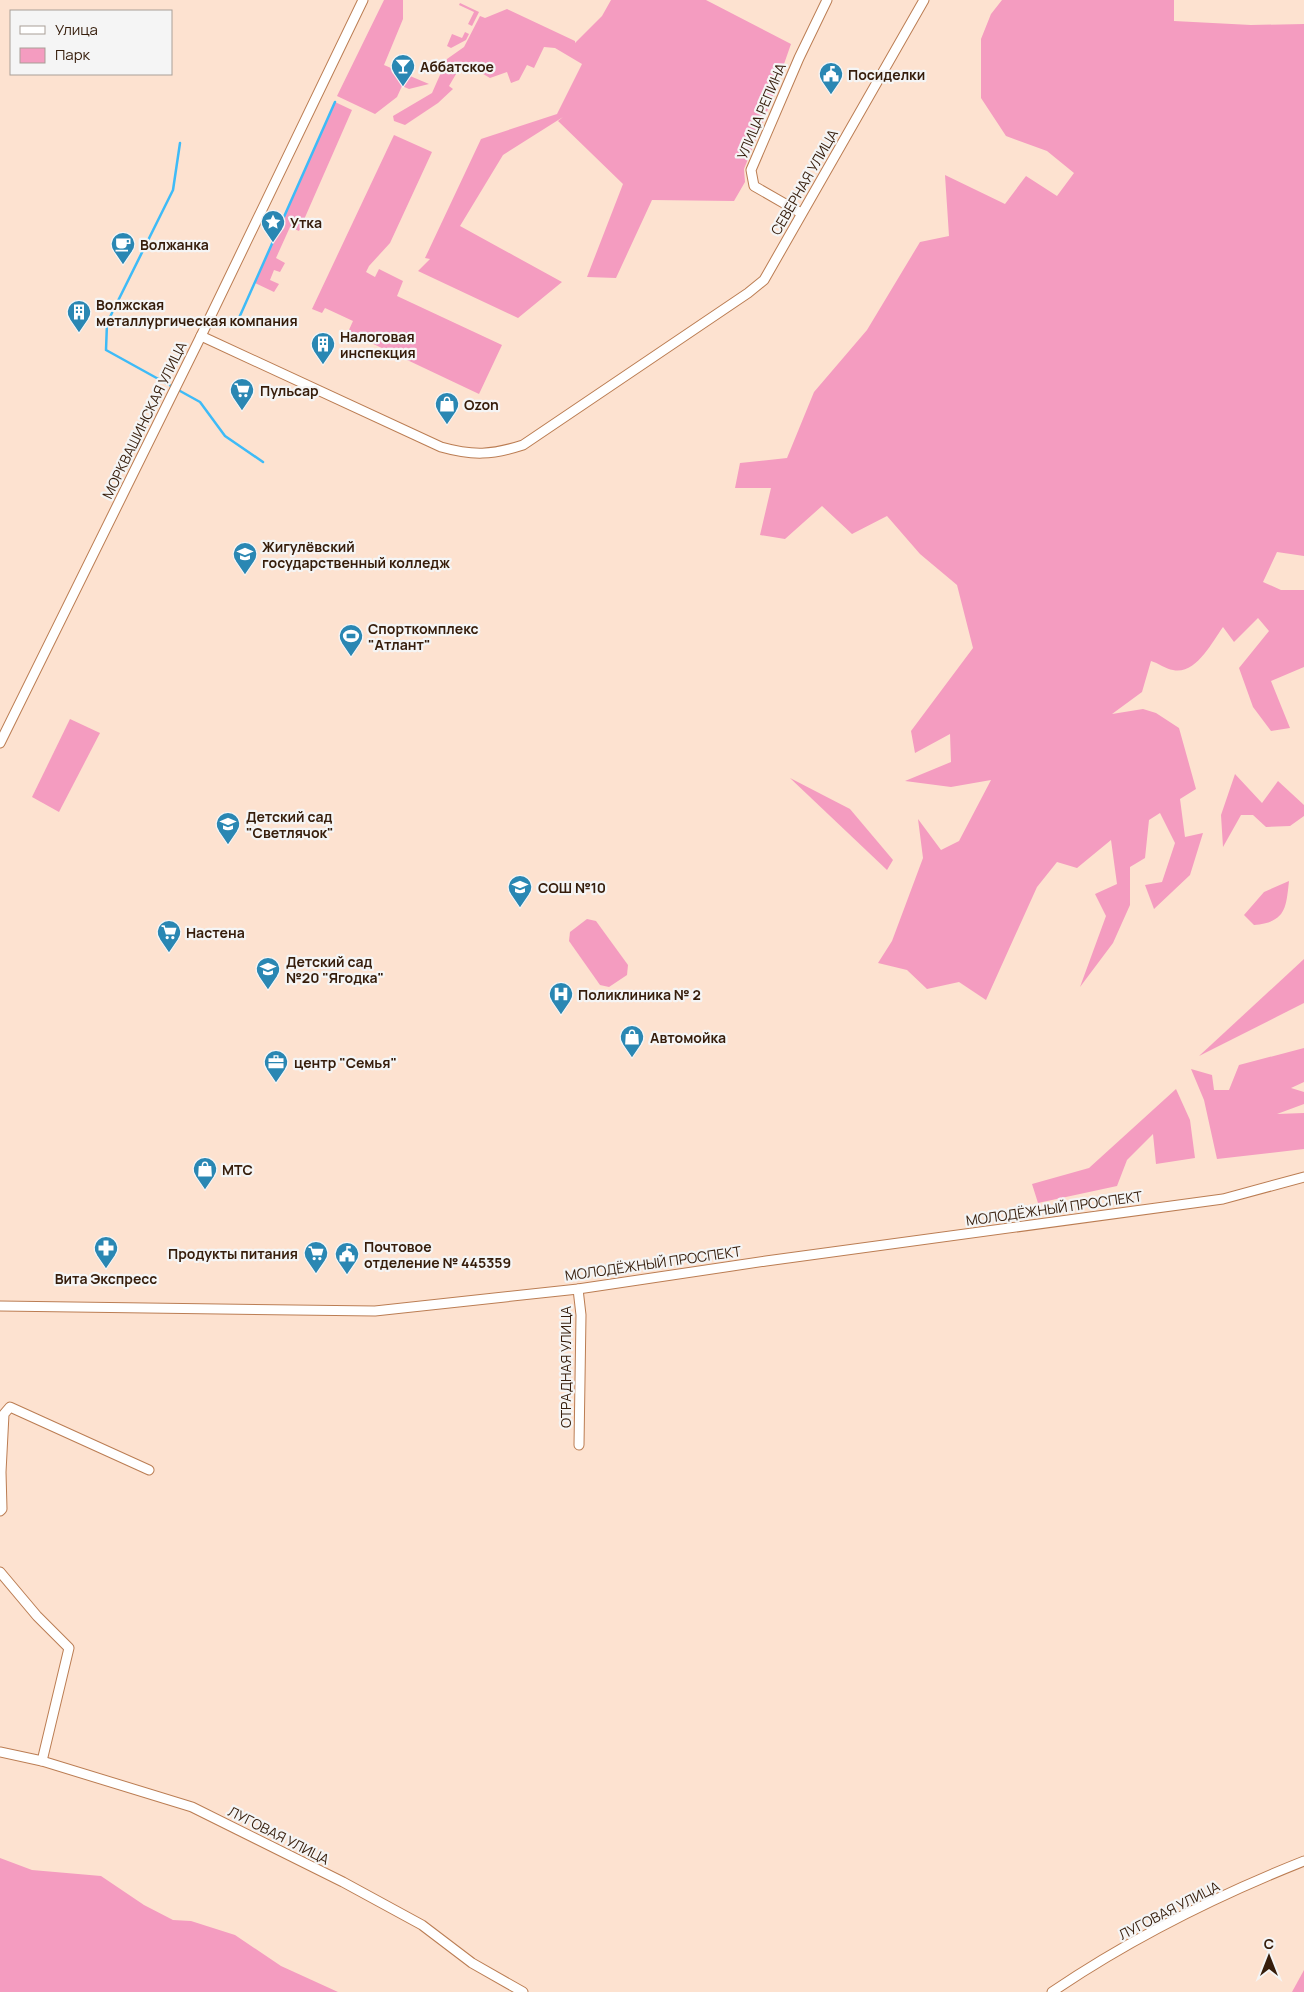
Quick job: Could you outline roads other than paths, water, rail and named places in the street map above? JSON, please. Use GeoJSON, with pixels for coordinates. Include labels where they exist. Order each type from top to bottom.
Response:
{"type":"FeatureCollection","features":[{"type":"Feature","properties":{"kind":"street","name":"МОРКВАШИНСКАЯ УЛИЦА"},"geometry":{"type":"LineString","coordinates":[[0,743],[201,336],[363,0]]}},
{"type":"Feature","properties":{"kind":"street","name":"УЛИЦА РЕПИНА"},"geometry":{"type":"LineString","coordinates":[[800,213],[754,186],[751,170],[798,58],[827,0]]}},
{"type":"Feature","properties":{"kind":"street","name":"СЕВЕРНАЯ УЛИЦА"},"geometry":{"type":"LineString","coordinates":[[201,336],[441,447],[460,452],[493,454],[523,445],[748,293],[764,280],[800,213],[924,0]]}},
{"type":"Feature","properties":{"kind":"street","name":"МОЛОДЁЖНЫЙ ПРОСПЕКТ"},"geometry":{"type":"LineString","coordinates":[[0,1306],[355,1312],[578,1289],[775,1259],[1223,1198],[1304,1177]]}},
{"type":"Feature","properties":{"kind":"street","name":"ОТРАДНАЯ УЛИЦА"},"geometry":{"type":"LineString","coordinates":[[578,1289],[581,1315],[579,1445]]}},
{"type":"Feature","properties":{"kind":"street"},"geometry":{"type":"LineString","coordinates":[[0,1511],[2,1509],[1,1472],[4,1414],[10,1407],[149,1470]]}},
{"type":"Feature","properties":{"kind":"street"},"geometry":{"type":"LineString","coordinates":[[0,1572],[37,1616],[69,1648],[42,1761]]}},
{"type":"Feature","properties":{"kind":"street","name":"ЛУГОВАЯ УЛИЦА"},"geometry":{"type":"LineString","coordinates":[[0,1752],[42,1761],[192,1806],[343,1882],[422,1925],[472,1963],[523,1992]]}},
{"type":"Feature","properties":{"kind":"street","name":"ЛУГОВАЯ УЛИЦА"},"geometry":{"type":"LineString","coordinates":[[1052,1992],[1146,1935],[1201,1907],[1304,1861]]}},
{"type":"Feature","properties":{"kind":"waterway"},"geometry":{"type":"LineString","coordinates":[[235,327],[335,102]]}},
{"type":"Feature","properties":{"kind":"waterway"},"geometry":{"type":"LineString","coordinates":[[180,143],[173,190],[107,323],[106,350],[200,402],[225,436],[263,462]]}},
{"type":"Feature","properties":{"kind":"place","name":"Аббатское"},"geometry":{"type":"Point","coordinates":[403,87]}},
{"type":"Feature","properties":{"kind":"place","name":"Посиделки"},"geometry":{"type":"Point","coordinates":[831,95]}},
{"type":"Feature","properties":{"kind":"place","name":"Утка"},"geometry":{"type":"Point","coordinates":[273,243]}},
{"type":"Feature","properties":{"kind":"place","name":"Волжанка"},"geometry":{"type":"Point","coordinates":[123,265]}},
{"type":"Feature","properties":{"kind":"place","name":"Волжская металлургическая компания"},"geometry":{"type":"Point","coordinates":[79,333]}},
{"type":"Feature","properties":{"kind":"place","name":"Налоговая инспекция"},"geometry":{"type":"Point","coordinates":[323,365]}},
{"type":"Feature","properties":{"kind":"place","name":"Пульсар"},"geometry":{"type":"Point","coordinates":[242,411]}},
{"type":"Feature","properties":{"kind":"place","name":"Ozon"},"geometry":{"type":"Point","coordinates":[447,425]}},
{"type":"Feature","properties":{"kind":"place","name":"Жигулёвский государственный колледж"},"geometry":{"type":"Point","coordinates":[245,575]}},
{"type":"Feature","properties":{"kind":"place","name":"Спорткомплекс \"Атлант\""},"geometry":{"type":"Point","coordinates":[351,657]}},
{"type":"Feature","properties":{"kind":"place","name":"Детский сад \"Светлячок\""},"geometry":{"type":"Point","coordinates":[228,845]}},
{"type":"Feature","properties":{"kind":"place","name":"СОШ №10"},"geometry":{"type":"Point","coordinates":[520,908]}},
{"type":"Feature","properties":{"kind":"place","name":"Настена"},"geometry":{"type":"Point","coordinates":[169,953]}},
{"type":"Feature","properties":{"kind":"place","name":"Детский сад №20 \"Ягодка\""},"geometry":{"type":"Point","coordinates":[268,990]}},
{"type":"Feature","properties":{"kind":"place","name":"Поликлиника № 2"},"geometry":{"type":"Point","coordinates":[561,1015]}},
{"type":"Feature","properties":{"kind":"place","name":"Автомойка"},"geometry":{"type":"Point","coordinates":[632,1058]}},
{"type":"Feature","properties":{"kind":"place","name":"центр \"Семья\""},"geometry":{"type":"Point","coordinates":[276,1083]}},
{"type":"Feature","properties":{"kind":"place","name":"МТС"},"geometry":{"type":"Point","coordinates":[205,1190]}},
{"type":"Feature","properties":{"kind":"place","name":"Вита Экспресс"},"geometry":{"type":"Point","coordinates":[106,1269]}},
{"type":"Feature","properties":{"kind":"place","name":"Продукты питания"},"geometry":{"type":"Point","coordinates":[316,1274]}},
{"type":"Feature","properties":{"kind":"place","name":"Почтовое отделение № 445359"},"geometry":{"type":"Point","coordinates":[347,1275]}}]}
